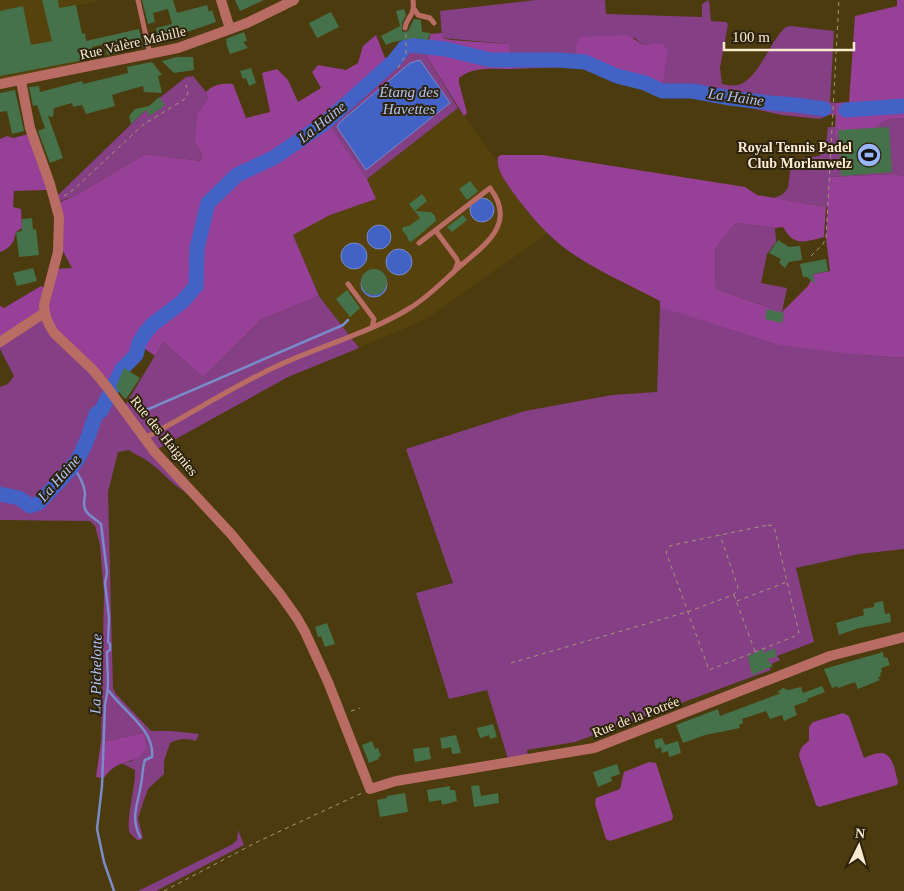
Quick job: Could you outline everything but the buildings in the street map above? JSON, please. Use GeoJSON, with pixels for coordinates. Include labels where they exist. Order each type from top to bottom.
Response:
{"type":"FeatureCollection","features":[{"type":"Feature","properties":{"kind":"street"},"geometry":{"type":"LineString","coordinates":[[221,0],[230,29]]}},
{"type":"Feature","properties":{"kind":"street","name":"Rue Valère Mabille"},"geometry":{"type":"LineString","coordinates":[[0,84],[196,43],[294,0]]}},
{"type":"Feature","properties":{"kind":"street"},"geometry":{"type":"LineString","coordinates":[[0,342],[44,313],[44,305],[58,252],[59,217],[30,128],[21,81]]}},
{"type":"Feature","properties":{"kind":"street","name":"Rue des Haignies"},"geometry":{"type":"LineString","coordinates":[[44,313],[54,334],[93,370],[172,472],[232,535],[280,594],[302,626],[328,682],[370,789]]}},
{"type":"Feature","properties":{"kind":"street","name":"Rue de la Potrée"},"geometry":{"type":"LineString","coordinates":[[370,789],[396,781],[594,748],[764,677],[835,655],[904,637]]}},
{"type":"Feature","properties":{"kind":"lane"},"geometry":{"type":"LineString","coordinates":[[138,0],[150,54]]}},
{"type":"Feature","properties":{"kind":"lane"},"geometry":{"type":"LineString","coordinates":[[413,0],[414,9],[418,14],[430,18],[434,23]]}},
{"type":"Feature","properties":{"kind":"lane"},"geometry":{"type":"LineString","coordinates":[[406,28],[406,24],[414,9]]}},
{"type":"Feature","properties":{"kind":"lane"},"geometry":{"type":"LineString","coordinates":[[145,438],[274,367],[372,328],[411,308],[494,235],[501,217],[496,196],[490,188],[420,242]]}},
{"type":"Feature","properties":{"kind":"lane"},"geometry":{"type":"LineString","coordinates":[[436,231],[458,262],[455,271]]}},
{"type":"Feature","properties":{"kind":"lane"},"geometry":{"type":"LineString","coordinates":[[348,284],[374,319],[372,328]]}},
{"type":"Feature","properties":{"kind":"path"},"geometry":{"type":"LineString","coordinates":[[811,256],[823,244],[826,238],[839,0]]}},
{"type":"Feature","properties":{"kind":"path"},"geometry":{"type":"LineString","coordinates":[[398,68],[406,55],[406,28]]}},
{"type":"Feature","properties":{"kind":"path"},"geometry":{"type":"LineString","coordinates":[[54,198],[68,194],[144,124],[185,99],[188,93],[186,85]]}},
{"type":"Feature","properties":{"kind":"path"},"geometry":{"type":"LineString","coordinates":[[768,525],[773,526],[799,633],[755,654],[709,670],[686,612],[667,556],[668,549],[673,545],[720,535],[768,525]]}},
{"type":"Feature","properties":{"kind":"path"},"geometry":{"type":"LineString","coordinates":[[511,662],[686,612],[733,595],[738,587],[720,535]]}},
{"type":"Feature","properties":{"kind":"path"},"geometry":{"type":"LineString","coordinates":[[736,601],[787,582]]}},
{"type":"Feature","properties":{"kind":"path"},"geometry":{"type":"LineString","coordinates":[[733,595],[755,654]]}},
{"type":"Feature","properties":{"kind":"path"},"geometry":{"type":"LineString","coordinates":[[164,891],[258,841],[370,789]]}},
{"type":"Feature","properties":{"kind":"shaded area"},"geometry":{"type":"Polygon","coordinates":[[[0,0],[102,0],[75,6],[87,62],[0,84],[0,0]]]}},
{"type":"Feature","properties":{"kind":"shaded area"},"geometry":{"type":"Polygon","coordinates":[[[535,0],[605,0],[606,14],[702,17],[702,4],[709,0],[711,21],[726,22],[728,24],[720,68],[722,84],[732,85],[745,82],[752,76],[775,40],[786,27],[834,31],[830,102],[836,103],[836,115],[828,115],[820,119],[782,115],[685,94],[658,93],[588,68],[513,69],[509,44],[442,38],[440,11],[535,0]],[[633,37],[645,81],[662,87],[653,43],[644,45],[633,37]]]}},
{"type":"Feature","properties":{"kind":"shaded area"},"geometry":{"type":"Polygon","coordinates":[[[897,0],[904,0],[904,118],[885,121],[871,133],[835,136],[836,103],[849,102],[855,16],[897,6],[897,0]]]}},
{"type":"Feature","properties":{"kind":"shaded area"},"geometry":{"type":"Polygon","coordinates":[[[442,33],[442,38],[451,40],[509,44],[513,69],[477,70],[464,74],[459,78],[467,113],[464,116],[427,57],[430,34],[442,33]]]}},
{"type":"Feature","properties":{"kind":"shaded area"},"geometry":{"type":"Polygon","coordinates":[[[376,35],[385,58],[383,71],[385,75],[330,127],[367,179],[376,199],[330,215],[293,235],[319,296],[261,320],[203,377],[163,342],[155,356],[137,343],[135,353],[120,369],[111,386],[45,318],[54,269],[72,268],[58,242],[60,202],[74,196],[144,155],[149,154],[201,161],[202,154],[194,142],[197,114],[208,98],[206,92],[212,87],[222,84],[233,84],[246,118],[270,112],[262,73],[277,69],[288,80],[298,102],[321,88],[312,72],[318,65],[346,70],[358,63],[363,46],[376,35]]]}},
{"type":"Feature","properties":{"kind":"shaded area"},"geometry":{"type":"Polygon","coordinates":[[[627,35],[644,45],[662,44],[668,50],[662,87],[617,74],[579,58],[576,53],[576,45],[580,37],[627,35]]]}},
{"type":"Feature","properties":{"kind":"shaded area","name":"Étang des Havettes"},"geometry":{"type":"Polygon","coordinates":[[[408,50],[427,50],[427,57],[458,108],[367,179],[329,127],[385,76],[383,71],[385,58],[408,50]]]}},
{"type":"Feature","properties":{"kind":"shaded area"},"geometry":{"type":"Polygon","coordinates":[[[193,76],[206,92],[208,98],[197,114],[194,142],[202,154],[201,161],[149,154],[144,155],[74,196],[60,201],[59,207],[55,194],[59,194],[152,104],[186,77],[193,76]]]}},
{"type":"Feature","properties":{"kind":"shaded area"},"geometry":{"type":"Polygon","coordinates":[[[458,108],[497,161],[500,173],[526,210],[548,233],[426,319],[359,348],[319,296],[293,235],[330,215],[375,199],[367,179],[458,108]]]}},
{"type":"Feature","properties":{"kind":"shaded area"},"geometry":{"type":"Polygon","coordinates":[[[904,118],[904,176],[893,174],[830,177],[828,207],[774,198],[783,194],[788,188],[791,164],[795,160],[819,156],[825,151],[828,127],[835,127],[835,136],[871,133],[885,121],[904,118]]]}},
{"type":"Feature","properties":{"kind":"shaded area"},"geometry":{"type":"Polygon","coordinates":[[[29,134],[47,190],[14,191],[13,207],[21,209],[22,228],[16,232],[13,242],[9,247],[0,252],[0,139],[7,136],[13,138],[29,134]]]}},
{"type":"Feature","properties":{"kind":"shaded area"},"geometry":{"type":"Polygon","coordinates":[[[501,155],[543,155],[745,187],[757,195],[826,207],[824,237],[800,241],[791,238],[783,227],[775,228],[736,223],[715,249],[716,289],[782,312],[808,286],[814,274],[830,271],[826,238],[829,177],[893,174],[904,176],[904,358],[780,345],[660,307],[660,301],[580,259],[562,246],[538,224],[504,179],[498,162],[498,157],[501,155]]]}},
{"type":"Feature","properties":{"kind":"shaded area"},"geometry":{"type":"Polygon","coordinates":[[[736,223],[775,228],[776,242],[767,254],[761,283],[787,288],[782,312],[716,289],[715,249],[736,223]]]}},
{"type":"Feature","properties":{"kind":"shaded area"},"geometry":{"type":"Polygon","coordinates":[[[41,286],[46,289],[42,311],[0,337],[0,306],[4,308],[41,286]]]}},
{"type":"Feature","properties":{"kind":"shaded area"},"geometry":{"type":"Polygon","coordinates":[[[319,296],[359,348],[288,377],[154,451],[123,409],[163,342],[203,377],[261,320],[319,296]]]}},
{"type":"Feature","properties":{"kind":"shaded area"},"geometry":{"type":"Polygon","coordinates":[[[660,307],[862,355],[904,358],[904,549],[859,554],[796,568],[814,642],[777,656],[780,660],[769,665],[771,670],[575,742],[527,750],[528,756],[508,759],[487,690],[449,699],[416,593],[453,583],[406,449],[525,411],[612,395],[657,392],[660,307]]]}},
{"type":"Feature","properties":{"kind":"shaded area"},"geometry":{"type":"Polygon","coordinates":[[[42,311],[192,496],[180,489],[154,466],[129,450],[118,452],[108,492],[113,688],[116,694],[151,731],[199,734],[196,741],[183,739],[170,743],[164,761],[164,774],[148,789],[138,818],[143,838],[140,840],[137,840],[129,832],[135,770],[121,763],[132,761],[143,733],[101,742],[104,593],[100,545],[95,526],[90,521],[0,520],[0,387],[8,384],[14,376],[0,349],[0,337],[42,311]]]}},
{"type":"Feature","properties":{"kind":"shaded area"},"geometry":{"type":"Polygon","coordinates":[[[843,713],[849,716],[864,758],[878,753],[888,756],[893,763],[898,782],[897,785],[819,807],[816,805],[799,753],[802,747],[809,741],[809,727],[813,722],[843,713]]]}},
{"type":"Feature","properties":{"kind":"shaded area"},"geometry":{"type":"Polygon","coordinates":[[[143,733],[147,748],[142,754],[115,767],[104,778],[96,777],[101,742],[143,733]]]}},
{"type":"Feature","properties":{"kind":"shaded area"},"geometry":{"type":"Polygon","coordinates":[[[649,762],[656,763],[673,816],[672,820],[610,841],[606,839],[595,804],[596,798],[620,789],[624,772],[649,762]]]}},
{"type":"Feature","properties":{"kind":"shaded area"},"geometry":{"type":"Polygon","coordinates":[[[238,830],[244,845],[156,891],[138,891],[233,844],[237,840],[238,830]]]}},
{"type":"Feature","properties":{"kind":"water","name":"Étang des Havettes"},"geometry":{"type":"Polygon","coordinates":[[[420,60],[450,103],[366,170],[337,127],[340,122],[410,63],[420,60]]]}},
{"type":"Feature","properties":{"kind":"water"},"geometry":{"type":"Polygon","coordinates":[[[482,198],[487,199],[493,205],[493,215],[487,221],[482,222],[477,221],[471,215],[470,210],[471,205],[477,199],[482,198]]]}},
{"type":"Feature","properties":{"kind":"water"},"geometry":{"type":"Polygon","coordinates":[[[379,225],[388,228],[391,237],[388,246],[379,249],[370,246],[367,237],[370,228],[379,225]]]}},
{"type":"Feature","properties":{"kind":"water"},"geometry":{"type":"Polygon","coordinates":[[[354,243],[363,247],[367,256],[363,265],[354,269],[345,265],[341,256],[345,247],[354,243]]]}},
{"type":"Feature","properties":{"kind":"water"},"geometry":{"type":"Polygon","coordinates":[[[399,249],[408,253],[412,262],[408,271],[399,275],[390,271],[386,262],[390,253],[399,249]]]}},
{"type":"Feature","properties":{"kind":"water"},"geometry":{"type":"Polygon","coordinates":[[[374,271],[383,275],[387,284],[383,293],[374,297],[365,293],[361,284],[365,275],[374,271]]]}},
{"type":"Feature","properties":{"kind":"waterway","name":"La Haine"},"geometry":{"type":"LineString","coordinates":[[0,494],[19,498],[30,506],[39,503],[73,465],[84,446],[96,414],[101,411],[122,369],[136,355],[139,343],[145,333],[153,324],[182,302],[196,286],[197,248],[208,203],[237,175],[275,157],[326,122],[394,61],[405,47],[411,45],[445,49],[491,60],[585,62],[617,76],[645,83],[662,91],[692,91],[730,98],[824,109]]}},
{"type":"Feature","properties":{"kind":"waterway","name":"La Haine"},"geometry":{"type":"LineString","coordinates":[[846,110],[904,106]]}},
{"type":"Feature","properties":{"kind":"waterway"},"geometry":{"type":"LineString","coordinates":[[144,411],[343,325],[348,320]]}},
{"type":"Feature","properties":{"kind":"waterway","name":"La Pichelotte"},"geometry":{"type":"LineString","coordinates":[[71,467],[79,475],[85,491],[84,505],[86,511],[101,524],[107,573],[105,583],[110,650],[107,652],[108,685],[105,704],[102,786],[97,829],[104,862],[114,891]]}},
{"type":"Feature","properties":{"kind":"waterway"},"geometry":{"type":"LineString","coordinates":[[109,691],[137,721],[149,738],[152,747],[152,757],[145,760],[144,763],[135,817],[140,837]]}},
{"type":"Feature","properties":{"kind":"place","name":"Royal Tennis Padel Club Morlanwelz"},"geometry":{"type":"Point","coordinates":[869,155]}}]}
